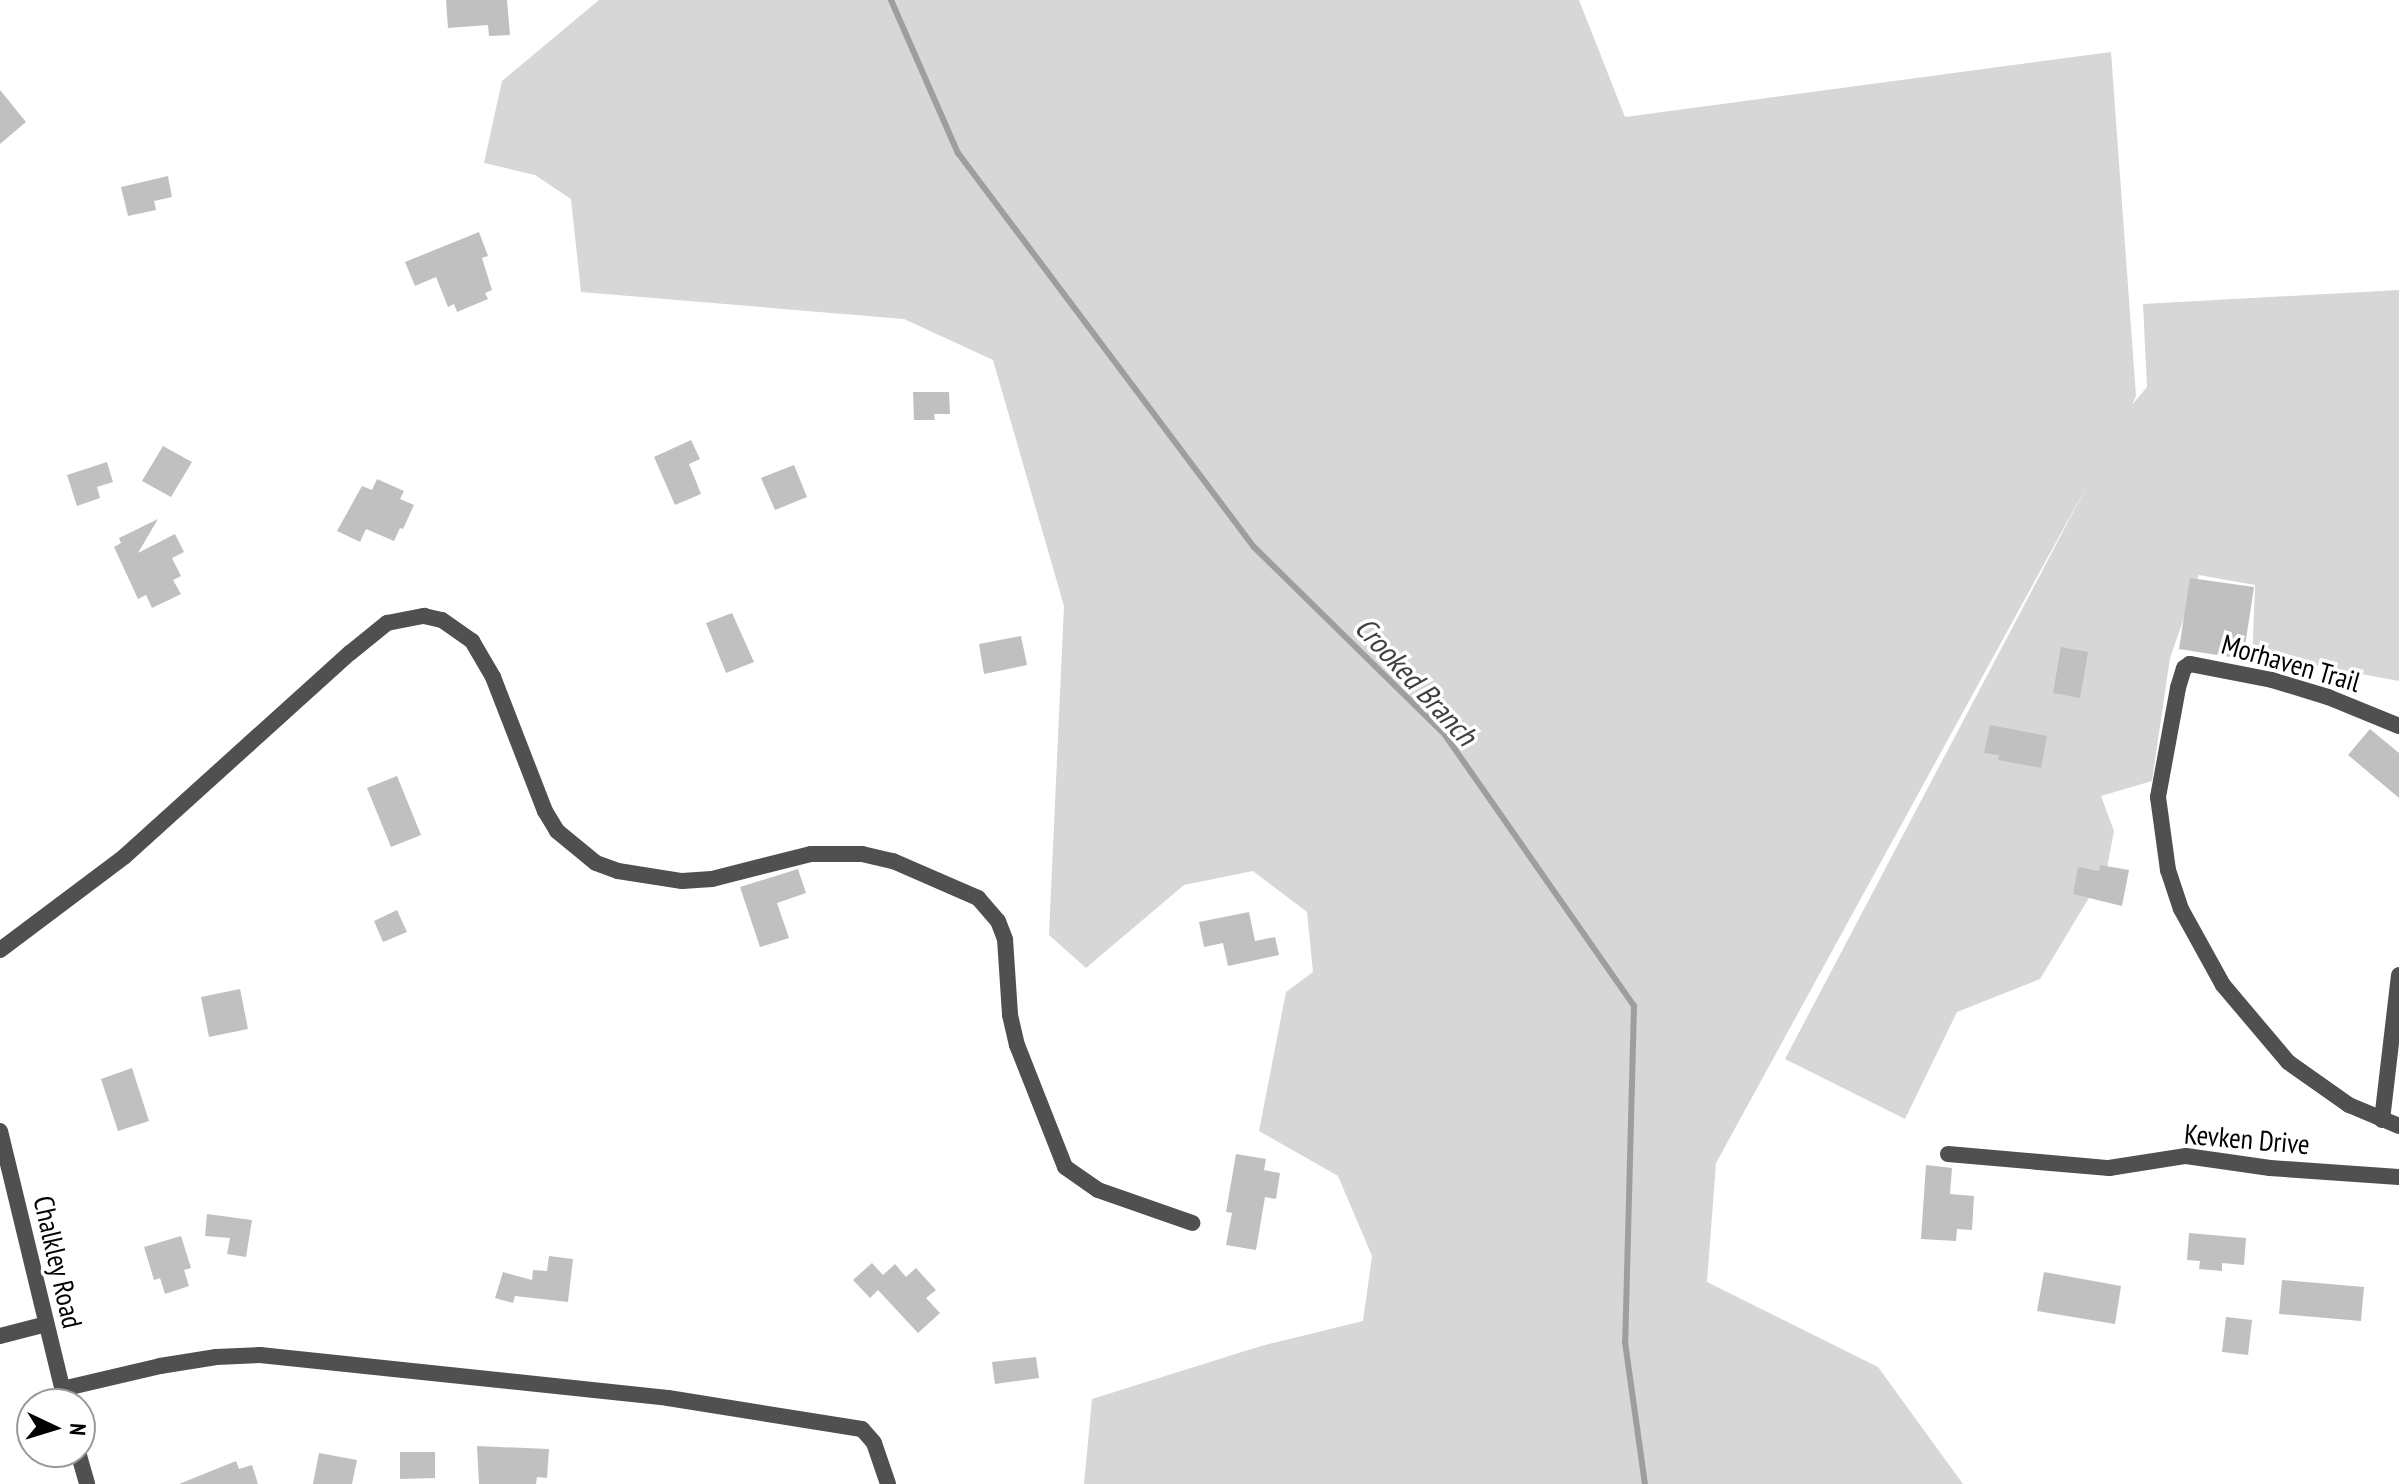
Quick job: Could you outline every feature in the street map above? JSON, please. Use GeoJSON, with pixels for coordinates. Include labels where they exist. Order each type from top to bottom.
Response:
{"type":"FeatureCollection","features":[{"type":"Feature","properties":{"kind":"street"},"geometry":{"type":"LineString","coordinates":[[0,950],[125,856],[387,623],[424,616],[442,620],[459,628],[472,641],[493,677],[545,811],[557,831],[596,863],[618,871],[682,881],[712,879],[811,854],[862,854],[893,861],[978,898],[998,921],[1005,939],[1010,1015],[1017,1045],[1065,1167],[1098,1190],[1192,1223]]}},
{"type":"Feature","properties":{"kind":"street","name":"Morhaven Trail"},"geometry":{"type":"LineString","coordinates":[[2399,726],[2328,697],[2272,680],[2190,664],[2184,668],[2178,688],[2158,797],[2168,870],[2181,909],[2223,985],[2288,1062],[2349,1105],[2399,1126]]}},
{"type":"Feature","properties":{"kind":"street"},"geometry":{"type":"LineString","coordinates":[[2382,1120],[2399,975]]}},
{"type":"Feature","properties":{"kind":"street","name":"Chalkley Road"},"geometry":{"type":"LineString","coordinates":[[0,1131],[62,1388]]}},
{"type":"Feature","properties":{"kind":"street","name":"Kevken Drive"},"geometry":{"type":"LineString","coordinates":[[1948,1154],[2109,1168],[2186,1156],[2270,1168],[2399,1177]]}},
{"type":"Feature","properties":{"kind":"street"},"geometry":{"type":"LineString","coordinates":[[0,1336],[46,1324]]}},
{"type":"Feature","properties":{"kind":"street"},"geometry":{"type":"LineString","coordinates":[[90,1388],[160,1366],[216,1357],[260,1355],[668,1398],[862,1429],[874,1443],[888,1484]]}},
{"type":"Feature","properties":{"kind":"shaded area"},"geometry":{"type":"Polygon","coordinates":[[[599,0],[1579,0],[1625,117],[2111,52],[2136,396],[2132,405],[2147,387],[2143,304],[2399,290],[2399,681],[2318,666],[2252,664],[2255,585],[2199,575],[2170,658],[2152,781],[2101,796],[2114,831],[2107,868],[2040,979],[1957,1012],[1905,1119],[1785,1059],[2089,482],[1716,1163],[1707,1282],[1878,1367],[1963,1484],[1084,1484],[1092,1399],[1261,1346],[1363,1321],[1372,1256],[1338,1176],[1259,1131],[1286,992],[1313,972],[1307,912],[1253,871],[1184,885],[1086,968],[1049,935],[1064,606],[993,360],[904,319],[581,292],[571,199],[535,175],[484,163],[502,81],[599,0]]]}},
{"type":"Feature","properties":{"kind":"building"},"geometry":{"type":"Polygon","coordinates":[[[446,0],[507,0],[510,35],[489,36],[488,25],[448,28],[446,0]]]}},
{"type":"Feature","properties":{"kind":"building"},"geometry":{"type":"Polygon","coordinates":[[[0,90],[26,122],[0,144],[0,90]]]}},
{"type":"Feature","properties":{"kind":"building"},"geometry":{"type":"Polygon","coordinates":[[[168,176],[172,197],[154,201],[156,210],[128,216],[121,187],[168,176]]]}},
{"type":"Feature","properties":{"kind":"building"},"geometry":{"type":"Polygon","coordinates":[[[479,232],[488,256],[482,258],[492,290],[485,293],[488,299],[457,312],[454,304],[448,307],[436,277],[415,286],[405,262],[479,232]]]}},
{"type":"Feature","properties":{"kind":"building"},"geometry":{"type":"Polygon","coordinates":[[[913,392],[949,392],[950,414],[934,414],[935,420],[914,420],[913,392]]]}},
{"type":"Feature","properties":{"kind":"building"},"geometry":{"type":"Polygon","coordinates":[[[691,440],[700,459],[689,464],[701,494],[675,505],[654,457],[691,440]]]}},
{"type":"Feature","properties":{"kind":"building"},"geometry":{"type":"Polygon","coordinates":[[[163,446],[192,462],[171,497],[142,481],[163,446]]]}},
{"type":"Feature","properties":{"kind":"building"},"geometry":{"type":"Polygon","coordinates":[[[107,462],[113,482],[97,487],[100,498],[77,506],[67,475],[107,462]]]}},
{"type":"Feature","properties":{"kind":"building"},"geometry":{"type":"Polygon","coordinates":[[[794,465],[807,497],[775,510],[761,478],[794,465]]]}},
{"type":"Feature","properties":{"kind":"building"},"geometry":{"type":"Polygon","coordinates":[[[377,479],[404,491],[400,499],[414,505],[394,541],[366,529],[360,542],[337,531],[362,486],[372,490],[377,479]]]}},
{"type":"Feature","properties":{"kind":"building"},"geometry":{"type":"Polygon","coordinates":[[[158,519],[138,553],[175,534],[184,552],[172,558],[181,576],[173,580],[181,594],[152,608],[146,595],[138,599],[114,547],[121,543],[119,538],[158,519]]]}},
{"type":"Feature","properties":{"kind":"building"},"geometry":{"type":"Polygon","coordinates":[[[2190,578],[2254,587],[2243,659],[2179,649],[2190,578]]]}},
{"type":"Feature","properties":{"kind":"building"},"geometry":{"type":"Polygon","coordinates":[[[732,613],[754,662],[726,673],[706,623],[732,613]]]}},
{"type":"Feature","properties":{"kind":"building"},"geometry":{"type":"Polygon","coordinates":[[[1021,636],[1027,665],[984,674],[979,644],[1021,636]]]}},
{"type":"Feature","properties":{"kind":"building"},"geometry":{"type":"Polygon","coordinates":[[[2061,647],[2088,652],[2080,698],[2053,693],[2061,647]]]}},
{"type":"Feature","properties":{"kind":"building"},"geometry":{"type":"Polygon","coordinates":[[[1990,725],[2047,736],[2041,768],[1998,760],[1999,755],[1984,753],[1990,725]]]}},
{"type":"Feature","properties":{"kind":"building"},"geometry":{"type":"Polygon","coordinates":[[[2370,729],[2399,753],[2399,798],[2348,755],[2370,729]]]}},
{"type":"Feature","properties":{"kind":"building"},"geometry":{"type":"Polygon","coordinates":[[[397,776],[421,835],[391,847],[367,788],[397,776]]]}},
{"type":"Feature","properties":{"kind":"building"},"geometry":{"type":"Polygon","coordinates":[[[2100,865],[2129,870],[2122,906],[2073,894],[2078,867],[2099,871],[2100,865]]]}},
{"type":"Feature","properties":{"kind":"building"},"geometry":{"type":"Polygon","coordinates":[[[798,869],[806,893],[777,903],[789,938],[760,947],[740,887],[798,869]]]}},
{"type":"Feature","properties":{"kind":"building"},"geometry":{"type":"Polygon","coordinates":[[[397,910],[407,932],[383,942],[374,921],[397,910]]]}},
{"type":"Feature","properties":{"kind":"building"},"geometry":{"type":"Polygon","coordinates":[[[1249,912],[1255,941],[1275,937],[1279,955],[1228,966],[1223,943],[1204,947],[1199,922],[1249,912]]]}},
{"type":"Feature","properties":{"kind":"building"},"geometry":{"type":"Polygon","coordinates":[[[240,989],[248,1029],[209,1037],[201,997],[240,989]]]}},
{"type":"Feature","properties":{"kind":"building"},"geometry":{"type":"Polygon","coordinates":[[[132,1068],[149,1121],[118,1131],[101,1079],[132,1068]]]}},
{"type":"Feature","properties":{"kind":"building"},"geometry":{"type":"Polygon","coordinates":[[[1236,1154],[1266,1159],[1264,1170],[1280,1173],[1276,1199],[1265,1197],[1256,1250],[1226,1245],[1232,1213],[1226,1212],[1236,1154]]]}},
{"type":"Feature","properties":{"kind":"building"},"geometry":{"type":"Polygon","coordinates":[[[1926,1165],[1952,1168],[1950,1194],[1974,1196],[1972,1230],[1957,1229],[1956,1241],[1921,1239],[1926,1165]]]}},
{"type":"Feature","properties":{"kind":"building"},"geometry":{"type":"Polygon","coordinates":[[[207,1214],[252,1220],[246,1257],[227,1254],[230,1238],[205,1236],[207,1214]]]}},
{"type":"Feature","properties":{"kind":"building"},"geometry":{"type":"Polygon","coordinates":[[[2189,1233],[2246,1238],[2244,1265],[2222,1263],[2222,1271],[2199,1269],[2200,1261],[2187,1260],[2189,1233]]]}},
{"type":"Feature","properties":{"kind":"building"},"geometry":{"type":"Polygon","coordinates":[[[181,1236],[191,1268],[184,1270],[189,1286],[165,1294],[160,1278],[154,1280],[144,1247],[181,1236]]]}},
{"type":"Feature","properties":{"kind":"building"},"geometry":{"type":"Polygon","coordinates":[[[549,1256],[573,1259],[568,1302],[515,1296],[513,1303],[495,1298],[503,1272],[532,1280],[533,1270],[547,1271],[549,1256]]]}},
{"type":"Feature","properties":{"kind":"building"},"geometry":{"type":"Polygon","coordinates":[[[872,1263],[883,1275],[895,1264],[906,1277],[916,1268],[936,1290],[926,1298],[940,1313],[918,1333],[878,1290],[870,1298],[853,1280],[872,1263]]]}},
{"type":"Feature","properties":{"kind":"building"},"geometry":{"type":"Polygon","coordinates":[[[2044,1272],[2121,1286],[2115,1324],[2037,1311],[2044,1272]]]}},
{"type":"Feature","properties":{"kind":"building"},"geometry":{"type":"Polygon","coordinates":[[[2282,1280],[2364,1287],[2361,1321],[2279,1314],[2282,1280]]]}},
{"type":"Feature","properties":{"kind":"building"},"geometry":{"type":"Polygon","coordinates":[[[2226,1317],[2252,1320],[2248,1355],[2222,1352],[2226,1317]]]}},
{"type":"Feature","properties":{"kind":"building"},"geometry":{"type":"Polygon","coordinates":[[[1036,1357],[1039,1378],[995,1384],[992,1362],[1036,1357]]]}},
{"type":"Feature","properties":{"kind":"building"},"geometry":{"type":"Polygon","coordinates":[[[477,1446],[549,1449],[547,1478],[537,1477],[536,1484],[479,1484],[477,1446]]]}},
{"type":"Feature","properties":{"kind":"building"},"geometry":{"type":"Polygon","coordinates":[[[400,1452],[435,1452],[435,1478],[400,1479],[400,1452]]]}},
{"type":"Feature","properties":{"kind":"building"},"geometry":{"type":"Polygon","coordinates":[[[319,1453],[357,1460],[352,1484],[313,1484],[319,1453]]]}},
{"type":"Feature","properties":{"kind":"building"},"geometry":{"type":"Polygon","coordinates":[[[236,1461],[239,1469],[252,1465],[258,1484],[179,1484],[236,1461]]]}},
{"type":"Feature","properties":{"kind":"waterway","name":"Crooked Branch"},"geometry":{"type":"LineString","coordinates":[[891,0],[958,153],[1254,547],[1445,735],[1634,1006],[1625,1342],[1645,1484]]}}]}
